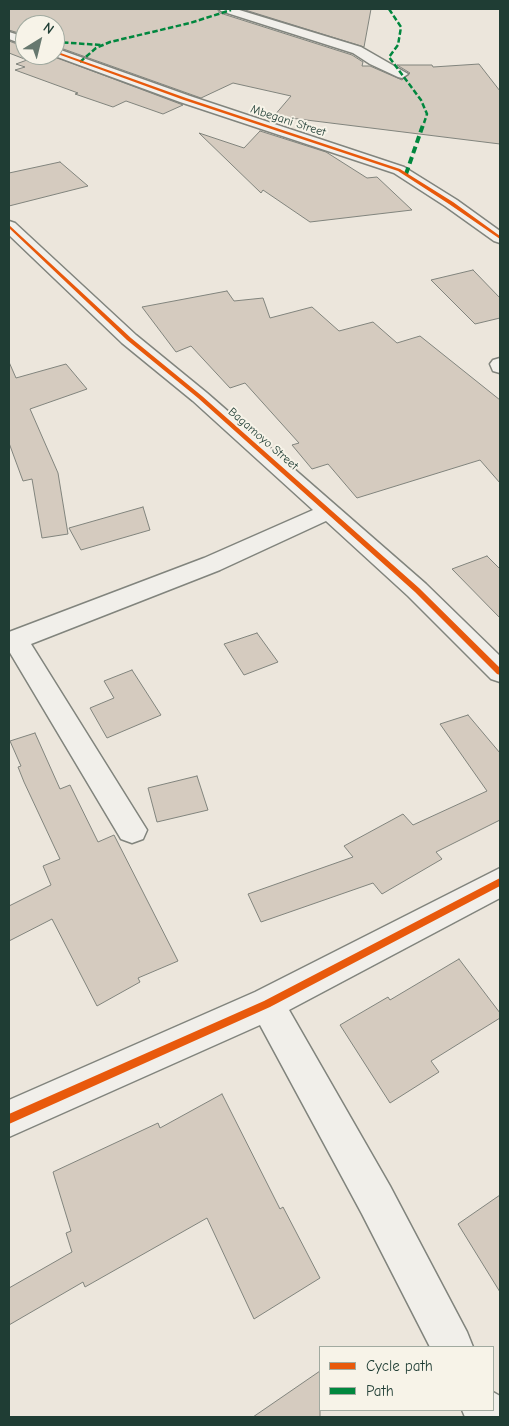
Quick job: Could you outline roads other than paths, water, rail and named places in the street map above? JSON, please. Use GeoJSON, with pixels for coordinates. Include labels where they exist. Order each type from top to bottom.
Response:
{"type":"FeatureCollection","features":[{"type":"Feature","properties":{"kind":"street"},"geometry":{"type":"LineString","coordinates":[[225,9],[357,50],[374,62],[402,74]]}},
{"type":"Feature","properties":{"kind":"street","name":"Mbegani Street"},"geometry":{"type":"LineString","coordinates":[[65,56],[185,99],[400,170],[500,238]]}},
{"type":"Feature","properties":{"kind":"street","name":"Bagamoyo Street"},"geometry":{"type":"LineString","coordinates":[[9,226],[130,339],[200,397],[417,590],[500,672]]}},
{"type":"Feature","properties":{"kind":"street"},"geometry":{"type":"LineString","coordinates":[[132,830],[12,640],[212,564],[329,511]]}},
{"type":"Feature","properties":{"kind":"street"},"geometry":{"type":"LineString","coordinates":[[9,1119],[267,1004],[500,882]]}},
{"type":"Feature","properties":{"kind":"street"},"geometry":{"type":"LineString","coordinates":[[267,1004],[376,1200],[451,1346]]}}]}
